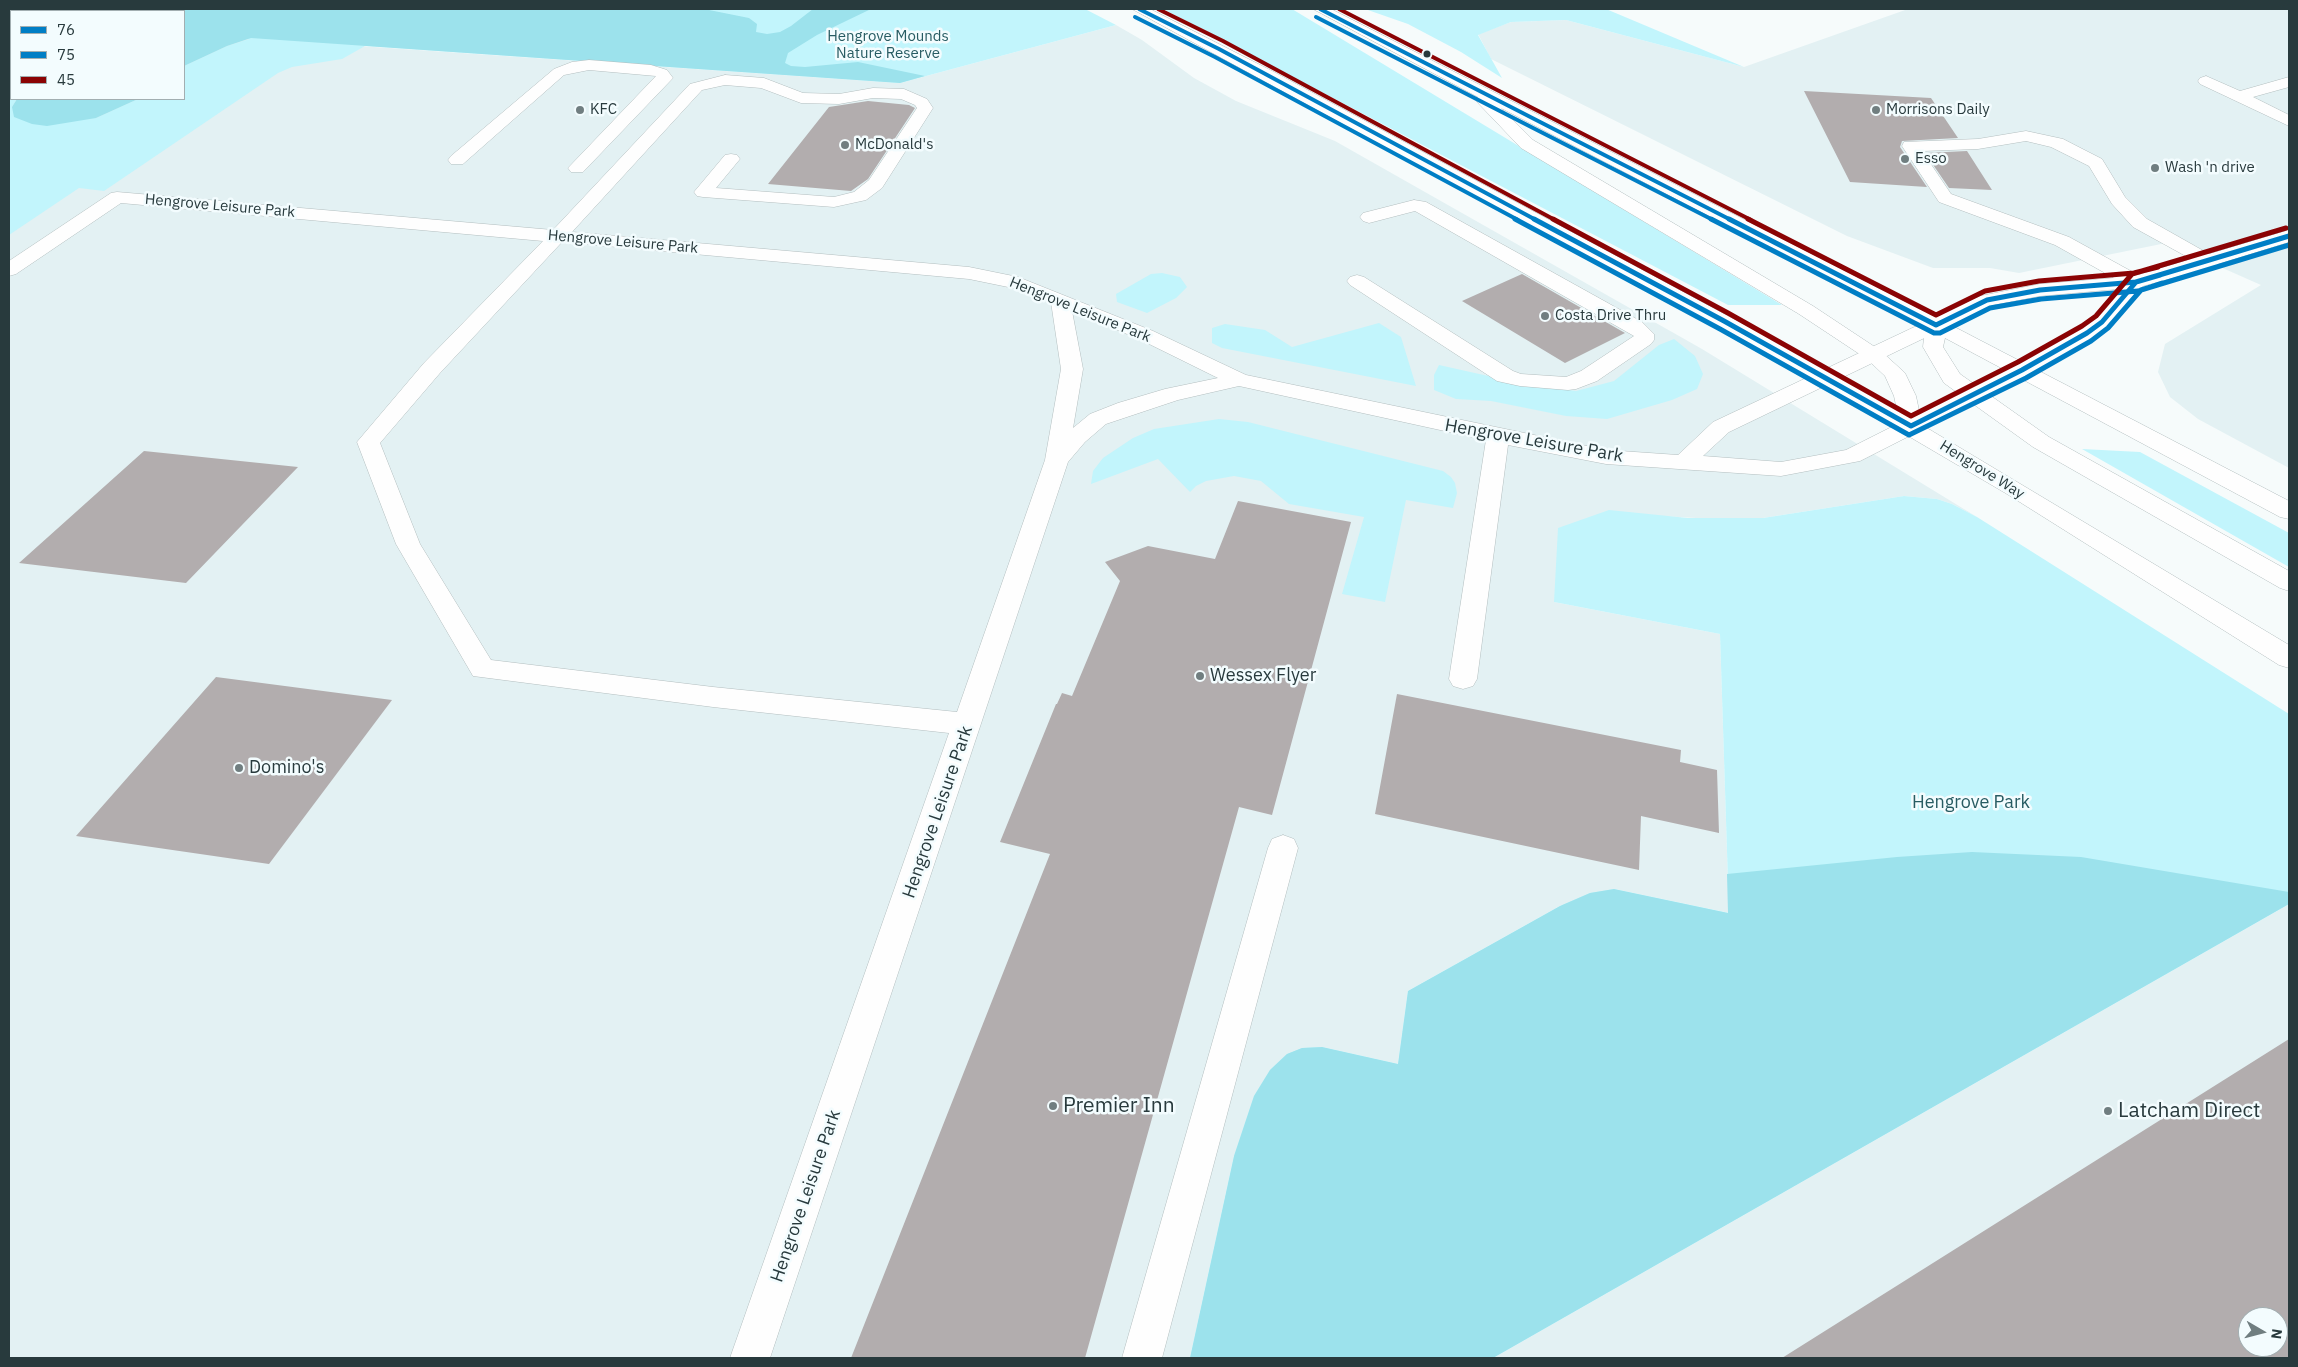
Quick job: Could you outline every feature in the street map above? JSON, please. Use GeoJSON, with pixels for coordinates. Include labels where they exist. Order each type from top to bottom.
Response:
{"type":"FeatureCollection","features":[{"type":"Feature","properties":{"kind":"main road","name":"Hengrove Way"},"geometry":{"type":"LineString","coordinates":[[1139,9],[1285,84],[1826,378],[1911,426],[2289,658]]}},
{"type":"Feature","properties":{"kind":"main road"},"geometry":{"type":"LineString","coordinates":[[1320,9],[1936,325],[2289,511]]}},
{"type":"Feature","properties":{"kind":"main road"},"geometry":{"type":"LineString","coordinates":[[458,160],[559,72],[572,67],[589,65],[652,70],[662,73],[665,78],[577,168]]}},
{"type":"Feature","properties":{"kind":"main road"},"geometry":{"type":"LineString","coordinates":[[731,159],[703,192],[834,202],[860,196],[876,184],[925,108],[921,102],[904,94],[872,93],[838,99],[801,98],[764,83],[726,80],[696,87],[559,236],[432,368],[368,442],[408,544],[483,669],[968,724]]}},
{"type":"Feature","properties":{"kind":"main road"},"geometry":{"type":"LineString","coordinates":[[2206,81],[2240,96],[2289,122]]}},
{"type":"Feature","properties":{"kind":"main road"},"geometry":{"type":"LineString","coordinates":[[2240,96],[2289,82]]}},
{"type":"Feature","properties":{"kind":"main road"},"geometry":{"type":"LineString","coordinates":[[1467,83],[1527,144],[1806,310],[1874,355],[1894,374],[1902,388],[1911,426]]}},
{"type":"Feature","properties":{"kind":"main road"},"geometry":{"type":"LineString","coordinates":[[2136,282],[2062,240],[1945,198],[1910,146],[1978,144],[2026,136],[2057,143],[2096,163],[2118,200],[2140,223],[2209,262]]}},
{"type":"Feature","properties":{"kind":"main road","name":"Hengrove Leisure Park"},"geometry":{"type":"LineString","coordinates":[[9,270],[117,197],[969,273],[1018,283],[1060,299],[1146,335],[1239,380],[1498,436],[1606,457],[1781,469],[1852,456],[2022,370],[2087,334],[2102,322],[2136,282]]}},
{"type":"Feature","properties":{"kind":"main road"},"geometry":{"type":"LineString","coordinates":[[1357,280],[1505,376],[1520,380],[1568,384],[1589,376],[1644,340],[1644,334],[1635,326],[1420,206],[1414,205],[1369,218]]}},
{"type":"Feature","properties":{"kind":"main road"},"geometry":{"type":"LineString","coordinates":[[1684,462],[1720,427],[1987,300],[2040,290],[2136,282],[2209,262],[2289,236]]}},
{"type":"Feature","properties":{"kind":"main road"},"geometry":{"type":"LineString","coordinates":[[1057,460],[1072,368],[1060,299]]}},
{"type":"Feature","properties":{"kind":"main road"},"geometry":{"type":"LineString","coordinates":[[1936,325],[1933,346],[1952,378],[2041,442],[2289,582]]}},
{"type":"Feature","properties":{"kind":"main road","name":"Hengrove Leisure Park"},"geometry":{"type":"LineString","coordinates":[[750,1358],[1057,460],[1077,437],[1098,419],[1173,394],[1239,380]]}},
{"type":"Feature","properties":{"kind":"main road"},"geometry":{"type":"LineString","coordinates":[[1463,679],[1498,436]]}},
{"type":"Feature","properties":{"kind":"main road"},"geometry":{"type":"LineString","coordinates":[[1142,1358],[1283,848]]}},
{"type":"Feature","properties":{"kind":"shaded area","name":"Hengrove Mounds Nature Reserve"},"geometry":{"type":"Polygon","coordinates":[[[9,9],[704,9],[749,18],[757,24],[756,32],[767,34],[780,32],[813,9],[871,9],[817,35],[788,53],[785,63],[791,66],[805,67],[858,62],[925,76],[900,83],[251,38],[227,46],[185,66],[185,10],[10,10],[9,63],[9,9]]]}},
{"type":"Feature","properties":{"kind":"shaded area"},"geometry":{"type":"Polygon","coordinates":[[[1908,9],[2289,9],[2289,468],[2198,419],[2170,397],[2158,372],[2165,344],[2261,285],[2166,243],[2019,273],[1990,268],[1933,268],[1847,236],[1491,59],[1478,34],[1511,22],[1566,20],[1744,67],[1908,9]]]}},
{"type":"Feature","properties":{"kind":"shaded area"},"geometry":{"type":"Polygon","coordinates":[[[1116,25],[1142,40],[1194,78],[1236,101],[1335,141],[1702,349],[1977,517],[1952,504],[1937,499],[1904,496],[1763,518],[1714,519],[1660,516],[1554,602],[1720,634],[1729,913],[1614,889],[1560,906],[1408,991],[1398,1064],[1322,1047],[1234,1156],[1190,1358],[9,1358],[9,62],[10,100],[185,100],[185,34],[900,83],[1116,25]]]}},
{"type":"Feature","properties":{"kind":"shaded area"},"geometry":{"type":"Polygon","coordinates":[[[16,100],[136,100],[96,118],[47,126],[32,124],[14,117],[12,107],[16,100]]]}},
{"type":"Feature","properties":{"kind":"shaded area","name":"Hengrove Park"},"geometry":{"type":"Polygon","coordinates":[[[1972,852],[2081,857],[2289,892],[2289,904],[1493,1358],[1190,1358],[1234,1156],[1254,1096],[1270,1070],[1287,1054],[1302,1048],[1322,1047],[1398,1064],[1408,991],[1560,906],[1590,893],[1614,889],[1728,913],[1727,874],[1897,857],[1972,852]]]}},
{"type":"Feature","properties":{"kind":"shaded area","name":"Latcham Direct"},"geometry":{"type":"Polygon","coordinates":[[[2289,904],[2289,1358],[1493,1358],[2289,904]]]}},
{"type":"Feature","properties":{"kind":"green space","name":"Hengrove Mounds Nature Reserve"},"geometry":{"type":"Polygon","coordinates":[[[1085,9],[1116,25],[900,83],[365,46],[342,59],[292,67],[278,73],[104,191],[79,188],[9,235],[9,63],[10,100],[16,100],[12,107],[96,118],[136,100],[185,100],[185,66],[227,46],[249,39],[185,10],[10,10],[1085,9]]]}},
{"type":"Feature","properties":{"kind":"green space"},"geometry":{"type":"Polygon","coordinates":[[[1163,9],[1292,9],[1782,305],[1728,305],[1163,9]]]}},
{"type":"Feature","properties":{"kind":"green space"},"geometry":{"type":"Polygon","coordinates":[[[1365,9],[1606,9],[1744,67],[1566,20],[1511,22],[1478,35],[1502,78],[1461,52],[1408,24],[1365,9]]]}},
{"type":"Feature","properties":{"kind":"green space"},"geometry":{"type":"Polygon","coordinates":[[[1162,273],[1180,277],[1187,287],[1176,298],[1147,313],[1117,302],[1116,294],[1151,274],[1162,273]]]}},
{"type":"Feature","properties":{"kind":"green space"},"geometry":{"type":"Polygon","coordinates":[[[1379,323],[1401,337],[1416,386],[1222,348],[1212,343],[1212,328],[1225,324],[1265,330],[1292,347],[1379,323]]]}},
{"type":"Feature","properties":{"kind":"green space"},"geometry":{"type":"Polygon","coordinates":[[[1674,339],[1695,356],[1703,374],[1697,389],[1672,400],[1607,419],[1566,416],[1491,401],[1456,399],[1434,390],[1434,375],[1439,365],[1524,384],[1576,391],[1614,381],[1659,345],[1674,339]]]}},
{"type":"Feature","properties":{"kind":"green space"},"geometry":{"type":"Polygon","coordinates":[[[1219,419],[1248,422],[1443,471],[1455,483],[1457,493],[1453,508],[1406,500],[1385,602],[1342,594],[1364,517],[1289,504],[1261,481],[1234,476],[1206,481],[1196,486],[1190,492],[1158,459],[1091,484],[1093,471],[1103,458],[1133,438],[1154,429],[1219,419]]]}},
{"type":"Feature","properties":{"kind":"green space"},"geometry":{"type":"Polygon","coordinates":[[[2082,449],[2140,452],[2289,533],[2289,567],[2082,449]]]}},
{"type":"Feature","properties":{"kind":"green space","name":"Hengrove Park"},"geometry":{"type":"Polygon","coordinates":[[[1904,496],[1937,499],[1952,504],[1977,517],[2289,714],[2289,904],[1493,1358],[1190,1358],[1234,1156],[1254,1096],[1270,1070],[1287,1054],[1302,1048],[1322,1047],[1398,1064],[1408,991],[1560,906],[1590,893],[1614,889],[1729,913],[1720,634],[1554,602],[1558,528],[1609,510],[1688,518],[1763,518],[1904,496]]]}},
{"type":"Feature","properties":{"kind":"building"},"geometry":{"type":"Polygon","coordinates":[[[1804,91],[1931,98],[1958,138],[1902,141],[1900,147],[1927,187],[1850,182],[1804,91]]]}},
{"type":"Feature","properties":{"kind":"building","name":"McDonald's"},"geometry":{"type":"Polygon","coordinates":[[[868,101],[909,105],[915,108],[868,179],[851,191],[768,184],[829,107],[868,101]]]}},
{"type":"Feature","properties":{"kind":"building"},"geometry":{"type":"Polygon","coordinates":[[[1967,151],[1992,190],[1949,188],[1925,153],[1967,151]]]}},
{"type":"Feature","properties":{"kind":"building","name":"Costa Drive Thru"},"geometry":{"type":"Polygon","coordinates":[[[1522,274],[1625,333],[1565,363],[1462,301],[1522,274]]]}},
{"type":"Feature","properties":{"kind":"building"},"geometry":{"type":"Polygon","coordinates":[[[144,451],[298,467],[186,583],[19,563],[144,451]]]}},
{"type":"Feature","properties":{"kind":"building","name":"Premier Inn"},"geometry":{"type":"Polygon","coordinates":[[[1238,501],[1351,522],[1272,815],[1239,807],[1085,1358],[851,1358],[1050,854],[1000,842],[1056,704],[1062,693],[1072,696],[1120,581],[1105,562],[1148,546],[1215,559],[1238,501]]]}},
{"type":"Feature","properties":{"kind":"building","name":"Domino's"},"geometry":{"type":"Polygon","coordinates":[[[216,677],[392,700],[269,864],[76,836],[216,677]]]}},
{"type":"Feature","properties":{"kind":"building"},"geometry":{"type":"Polygon","coordinates":[[[1397,694],[1681,750],[1680,762],[1717,770],[1719,833],[1641,816],[1639,870],[1375,814],[1397,694]]]}},
{"type":"Feature","properties":{"kind":"building"},"geometry":{"type":"Polygon","coordinates":[[[2289,1039],[2289,1358],[1782,1358],[2289,1039]]]}},
{"type":"Feature","properties":{"kind":"transit line","name":"76"},"geometry":{"type":"LineString","coordinates":[[1139,9],[1219,49],[1724,321],[1911,426]]}},
{"type":"Feature","properties":{"kind":"transit line","name":"45"},"geometry":{"type":"LineString","coordinates":[[1158,9],[1223,41],[1728,313],[1911,416],[2018,362],[2082,326],[2096,316],[2132,274],[2286,228]]}},
{"type":"Feature","properties":{"kind":"transit line","name":"76"},"geometry":{"type":"LineString","coordinates":[[1320,9],[1936,325]]}},
{"type":"Feature","properties":{"kind":"transit line","name":"45"},"geometry":{"type":"LineString","coordinates":[[1339,9],[1936,315],[1985,291],[2039,281],[2134,273],[2158,267]]}},
{"type":"Feature","properties":{"kind":"transit line","name":"75"},"geometry":{"type":"LineString","coordinates":[[1135,17],[1215,57],[1720,329],[1909,435],[1915,434],[2026,378],[2091,341],[2108,328],[2141,290],[2289,245]]}},
{"type":"Feature","properties":{"kind":"transit line","name":"75"},"geometry":{"type":"LineString","coordinates":[[1316,17],[1934,333],[1940,333],[1990,308],[2041,299],[2138,291],[2162,283]]}},
{"type":"Feature","properties":{"kind":"transit line","name":"76"},"geometry":{"type":"LineString","coordinates":[[1911,426],[2022,370],[2087,333],[2102,322],[2136,282],[2289,236]]}},
{"type":"Feature","properties":{"kind":"transit line","name":"76"},"geometry":{"type":"LineString","coordinates":[[1936,325],[1987,300],[2040,290],[2136,282],[2160,275]]}},
{"type":"Feature","properties":{"kind":"place","name":"KFC"},"geometry":{"type":"Point","coordinates":[580,110]}},
{"type":"Feature","properties":{"kind":"place","name":"Morrisons Daily"},"geometry":{"type":"Point","coordinates":[1876,110]}},
{"type":"Feature","properties":{"kind":"place","name":"McDonald's"},"geometry":{"type":"Point","coordinates":[845,145]}},
{"type":"Feature","properties":{"kind":"place","name":"Esso"},"geometry":{"type":"Point","coordinates":[1905,159]}},
{"type":"Feature","properties":{"kind":"place","name":"Wash 'n drive"},"geometry":{"type":"Point","coordinates":[2155,168]}},
{"type":"Feature","properties":{"kind":"place","name":"Costa Drive Thru"},"geometry":{"type":"Point","coordinates":[1545,316]}},
{"type":"Feature","properties":{"kind":"place","name":"Wessex Flyer"},"geometry":{"type":"Point","coordinates":[1200,676]}},
{"type":"Feature","properties":{"kind":"place","name":"Domino's"},"geometry":{"type":"Point","coordinates":[239,768]}},
{"type":"Feature","properties":{"kind":"place","name":"Premier Inn"},"geometry":{"type":"Point","coordinates":[1053,1106]}},
{"type":"Feature","properties":{"kind":"place","name":"Latcham Direct"},"geometry":{"type":"Point","coordinates":[2108,1111]}}]}
